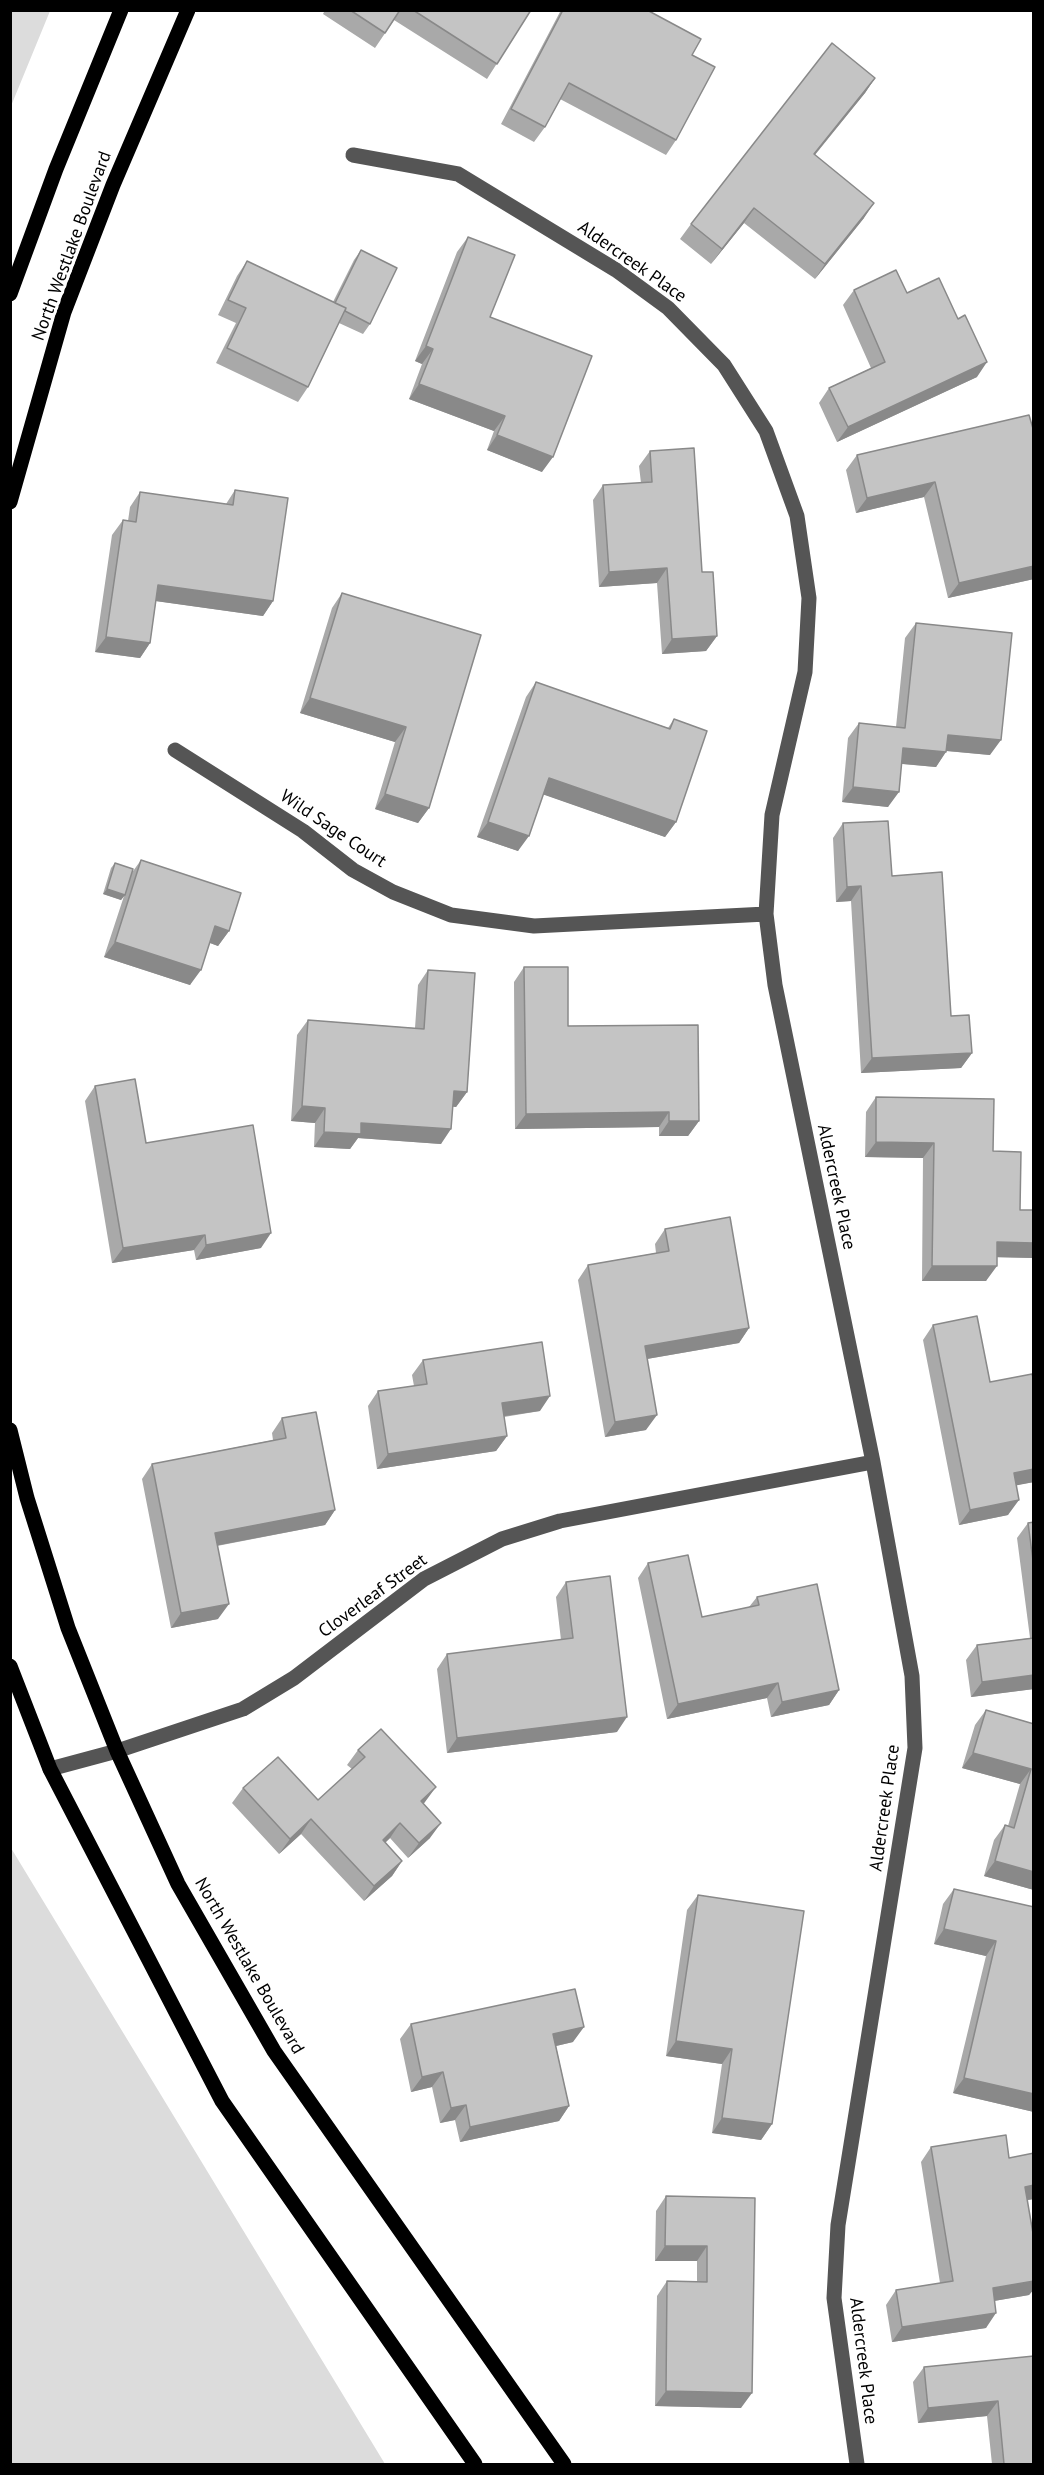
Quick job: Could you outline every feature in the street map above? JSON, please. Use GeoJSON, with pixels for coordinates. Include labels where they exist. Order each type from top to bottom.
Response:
{"type":"FeatureCollection","features":[{"type":"Feature","properties":{"kind":"main road"},"geometry":{"type":"LineString","coordinates":[[10,294],[56,169],[121,10]]}},
{"type":"Feature","properties":{"kind":"main road","name":"North Westlake Boulevard"},"geometry":{"type":"LineString","coordinates":[[10,502],[64,312],[113,185],[188,10]]}},
{"type":"Feature","properties":{"kind":"main road","name":"North Westlake Boulevard"},"geometry":{"type":"LineString","coordinates":[[10,1430],[27,1498],[68,1628],[117,1751],[178,1884],[274,2050],[564,2464]]}},
{"type":"Feature","properties":{"kind":"main road"},"geometry":{"type":"LineString","coordinates":[[10,1666],[50,1769],[222,2101],[475,2464]]}},
{"type":"Feature","properties":{"kind":"street","name":"Aldercreek Place"},"geometry":{"type":"LineString","coordinates":[[353,155],[458,174],[616,270],[668,308],[724,364],[766,430],[797,516],[809,598],[805,672],[772,815],[766,914],[774,985],[873,1462],[912,1676],[915,1748],[838,2225],[834,2298],[857,2464]]}},
{"type":"Feature","properties":{"kind":"street","name":"Wild Sage Court"},"geometry":{"type":"LineString","coordinates":[[175,750],[303,831],[347,866],[393,892],[452,915],[534,926],[766,914]]}},
{"type":"Feature","properties":{"kind":"street","name":"Cloverleaf Street"},"geometry":{"type":"LineString","coordinates":[[50,1769],[117,1751],[243,1709],[294,1678],[424,1579],[502,1539],[560,1521],[873,1462]]}},
{"type":"Feature","properties":{"kind":"shaded area"},"geometry":{"type":"Polygon","coordinates":[[[10,11],[50,11],[11,106],[10,11]]]}},
{"type":"Feature","properties":{"kind":"shaded area"},"geometry":{"type":"Polygon","coordinates":[[[11,1848],[385,2464],[11,2464],[11,1848]]]}},
{"type":"Feature","properties":{"kind":"building"},"geometry":{"type":"Polygon","coordinates":[[[350,10],[400,10],[385,33],[350,10]]]}},
{"type":"Feature","properties":{"kind":"building"},"geometry":{"type":"Polygon","coordinates":[[[413,10],[531,10],[497,64],[413,10]]]}},
{"type":"Feature","properties":{"kind":"building"},"geometry":{"type":"Polygon","coordinates":[[[563,10],[647,10],[701,39],[692,55],[715,67],[676,140],[569,83],[545,127],[511,109],[563,10]]]}},
{"type":"Feature","properties":{"kind":"building"},"geometry":{"type":"Polygon","coordinates":[[[832,43],[875,78],[814,154],[874,203],[825,264],[754,208],[722,249],[691,224],[832,43]]]}},
{"type":"Feature","properties":{"kind":"building"},"geometry":{"type":"Polygon","coordinates":[[[468,237],[515,255],[490,317],[592,356],[553,457],[497,435],[505,416],[419,384],[433,349],[426,346],[468,237]]]}},
{"type":"Feature","properties":{"kind":"building"},"geometry":{"type":"Polygon","coordinates":[[[361,250],[397,268],[370,324],[335,303],[361,250]]]}},
{"type":"Feature","properties":{"kind":"building"},"geometry":{"type":"Polygon","coordinates":[[[247,261],[346,308],[308,387],[227,348],[246,308],[228,300],[247,261]]]}},
{"type":"Feature","properties":{"kind":"building"},"geometry":{"type":"Polygon","coordinates":[[[896,270],[907,293],[939,278],[958,319],[965,315],[987,362],[848,427],[829,388],[885,362],[854,290],[896,270]]]}},
{"type":"Feature","properties":{"kind":"building"},"geometry":{"type":"Polygon","coordinates":[[[1029,415],[1034,432],[1034,566],[959,583],[935,482],[867,498],[857,455],[1029,415]]]}},
{"type":"Feature","properties":{"kind":"building"},"geometry":{"type":"Polygon","coordinates":[[[694,448],[702,572],[713,572],[717,636],[672,639],[667,568],[609,572],[603,485],[652,482],[650,451],[694,448]]]}},
{"type":"Feature","properties":{"kind":"building"},"geometry":{"type":"Polygon","coordinates":[[[235,490],[288,498],[273,601],[158,585],[150,643],[106,637],[123,520],[136,522],[140,492],[233,505],[235,490]]]}},
{"type":"Feature","properties":{"kind":"building"},"geometry":{"type":"Polygon","coordinates":[[[342,593],[481,635],[429,808],[385,794],[406,727],[310,698],[342,593]]]}},
{"type":"Feature","properties":{"kind":"building"},"geometry":{"type":"Polygon","coordinates":[[[916,623],[1012,633],[1001,740],[948,735],[946,752],[903,748],[899,792],[853,787],[859,723],[905,728],[916,623]]]}},
{"type":"Feature","properties":{"kind":"building"},"geometry":{"type":"Polygon","coordinates":[[[536,682],[670,729],[674,719],[707,731],[676,822],[549,778],[529,836],[488,822],[536,682]]]}},
{"type":"Feature","properties":{"kind":"building"},"geometry":{"type":"Polygon","coordinates":[[[888,821],[892,876],[942,872],[951,1016],[969,1015],[972,1053],[872,1058],[861,886],[847,887],[843,823],[888,821]]]}},
{"type":"Feature","properties":{"kind":"building"},"geometry":{"type":"Polygon","coordinates":[[[141,860],[241,893],[229,931],[215,926],[201,970],[115,942],[141,860]]]}},
{"type":"Feature","properties":{"kind":"building"},"geometry":{"type":"Polygon","coordinates":[[[115,863],[133,869],[125,895],[107,889],[115,863]]]}},
{"type":"Feature","properties":{"kind":"building"},"geometry":{"type":"Polygon","coordinates":[[[524,967],[568,967],[568,1026],[698,1025],[699,1121],[669,1121],[669,1112],[526,1114],[524,967]]]}},
{"type":"Feature","properties":{"kind":"building"},"geometry":{"type":"Polygon","coordinates":[[[428,970],[475,973],[467,1092],[454,1091],[451,1129],[361,1123],[361,1134],[324,1132],[325,1108],[302,1106],[308,1020],[424,1029],[428,970]]]}},
{"type":"Feature","properties":{"kind":"building"},"geometry":{"type":"Polygon","coordinates":[[[135,1079],[146,1143],[253,1125],[271,1233],[206,1245],[205,1235],[123,1248],[95,1086],[135,1079]]]}},
{"type":"Feature","properties":{"kind":"building"},"geometry":{"type":"Polygon","coordinates":[[[876,1097],[994,1099],[993,1151],[1021,1152],[1020,1210],[1034,1210],[1034,1243],[997,1242],[997,1266],[932,1266],[934,1143],[876,1142],[876,1097]]]}},
{"type":"Feature","properties":{"kind":"building"},"geometry":{"type":"Polygon","coordinates":[[[730,1217],[749,1328],[645,1346],[657,1415],[615,1422],[588,1265],[669,1251],[665,1229],[730,1217]]]}},
{"type":"Feature","properties":{"kind":"building"},"geometry":{"type":"Polygon","coordinates":[[[977,1316],[990,1382],[1032,1374],[1034,1381],[1034,1469],[1014,1473],[1019,1500],[970,1510],[933,1325],[977,1316]]]}},
{"type":"Feature","properties":{"kind":"building"},"geometry":{"type":"Polygon","coordinates":[[[542,1342],[550,1396],[502,1403],[507,1436],[388,1454],[378,1391],[427,1384],[423,1360],[542,1342]]]}},
{"type":"Feature","properties":{"kind":"building"},"geometry":{"type":"Polygon","coordinates":[[[316,1412],[335,1510],[215,1533],[229,1604],[181,1613],[152,1464],[286,1438],[282,1418],[316,1412]]]}},
{"type":"Feature","properties":{"kind":"building"},"geometry":{"type":"Polygon","coordinates":[[[1034,1522],[1034,1568],[1028,1523],[1034,1522]]]}},
{"type":"Feature","properties":{"kind":"building"},"geometry":{"type":"Polygon","coordinates":[[[688,1555],[702,1617],[759,1605],[757,1597],[817,1584],[839,1690],[782,1702],[778,1683],[678,1704],[648,1563],[688,1555]]]}},
{"type":"Feature","properties":{"kind":"building"},"geometry":{"type":"Polygon","coordinates":[[[610,1576],[627,1717],[457,1738],[447,1654],[573,1638],[566,1582],[610,1576]]]}},
{"type":"Feature","properties":{"kind":"building"},"geometry":{"type":"Polygon","coordinates":[[[1034,1638],[1034,1675],[982,1682],[977,1645],[1034,1638]]]}},
{"type":"Feature","properties":{"kind":"building"},"geometry":{"type":"Polygon","coordinates":[[[986,1710],[1034,1724],[1034,1872],[995,1861],[1005,1825],[1014,1828],[1031,1769],[973,1753],[986,1710]]]}},
{"type":"Feature","properties":{"kind":"building"},"geometry":{"type":"Polygon","coordinates":[[[381,1729],[436,1787],[421,1801],[441,1823],[419,1843],[400,1823],[383,1840],[402,1861],[374,1886],[311,1819],[290,1839],[243,1788],[278,1757],[318,1800],[365,1757],[358,1750],[381,1729]]]}},
{"type":"Feature","properties":{"kind":"building"},"geometry":{"type":"Polygon","coordinates":[[[954,1889],[1034,1907],[1034,2094],[964,2078],[996,1941],[944,1929],[954,1889]]]}},
{"type":"Feature","properties":{"kind":"building"},"geometry":{"type":"Polygon","coordinates":[[[698,1895],[804,1911],[772,2124],[722,2118],[732,2049],[676,2041],[698,1895]]]}},
{"type":"Feature","properties":{"kind":"building"},"geometry":{"type":"Polygon","coordinates":[[[575,1989],[584,2027],[553,2034],[569,2106],[470,2127],[466,2105],[451,2108],[443,2072],[422,2077],[411,2024],[575,1989]]]}},
{"type":"Feature","properties":{"kind":"building"},"geometry":{"type":"Polygon","coordinates":[[[1006,2135],[1009,2158],[1034,2153],[1034,2185],[1025,2187],[1034,2239],[1034,2281],[993,2288],[996,2313],[902,2327],[896,2290],[953,2281],[931,2147],[1006,2135]]]}},
{"type":"Feature","properties":{"kind":"building"},"geometry":{"type":"Polygon","coordinates":[[[666,2196],[755,2198],[752,2393],[666,2391],[667,2281],[707,2282],[707,2246],[665,2246],[666,2196]]]}},
{"type":"Feature","properties":{"kind":"building"},"geometry":{"type":"Polygon","coordinates":[[[1034,2356],[1034,2464],[1004,2464],[998,2401],[928,2408],[924,2367],[1034,2356]]]}}]}
